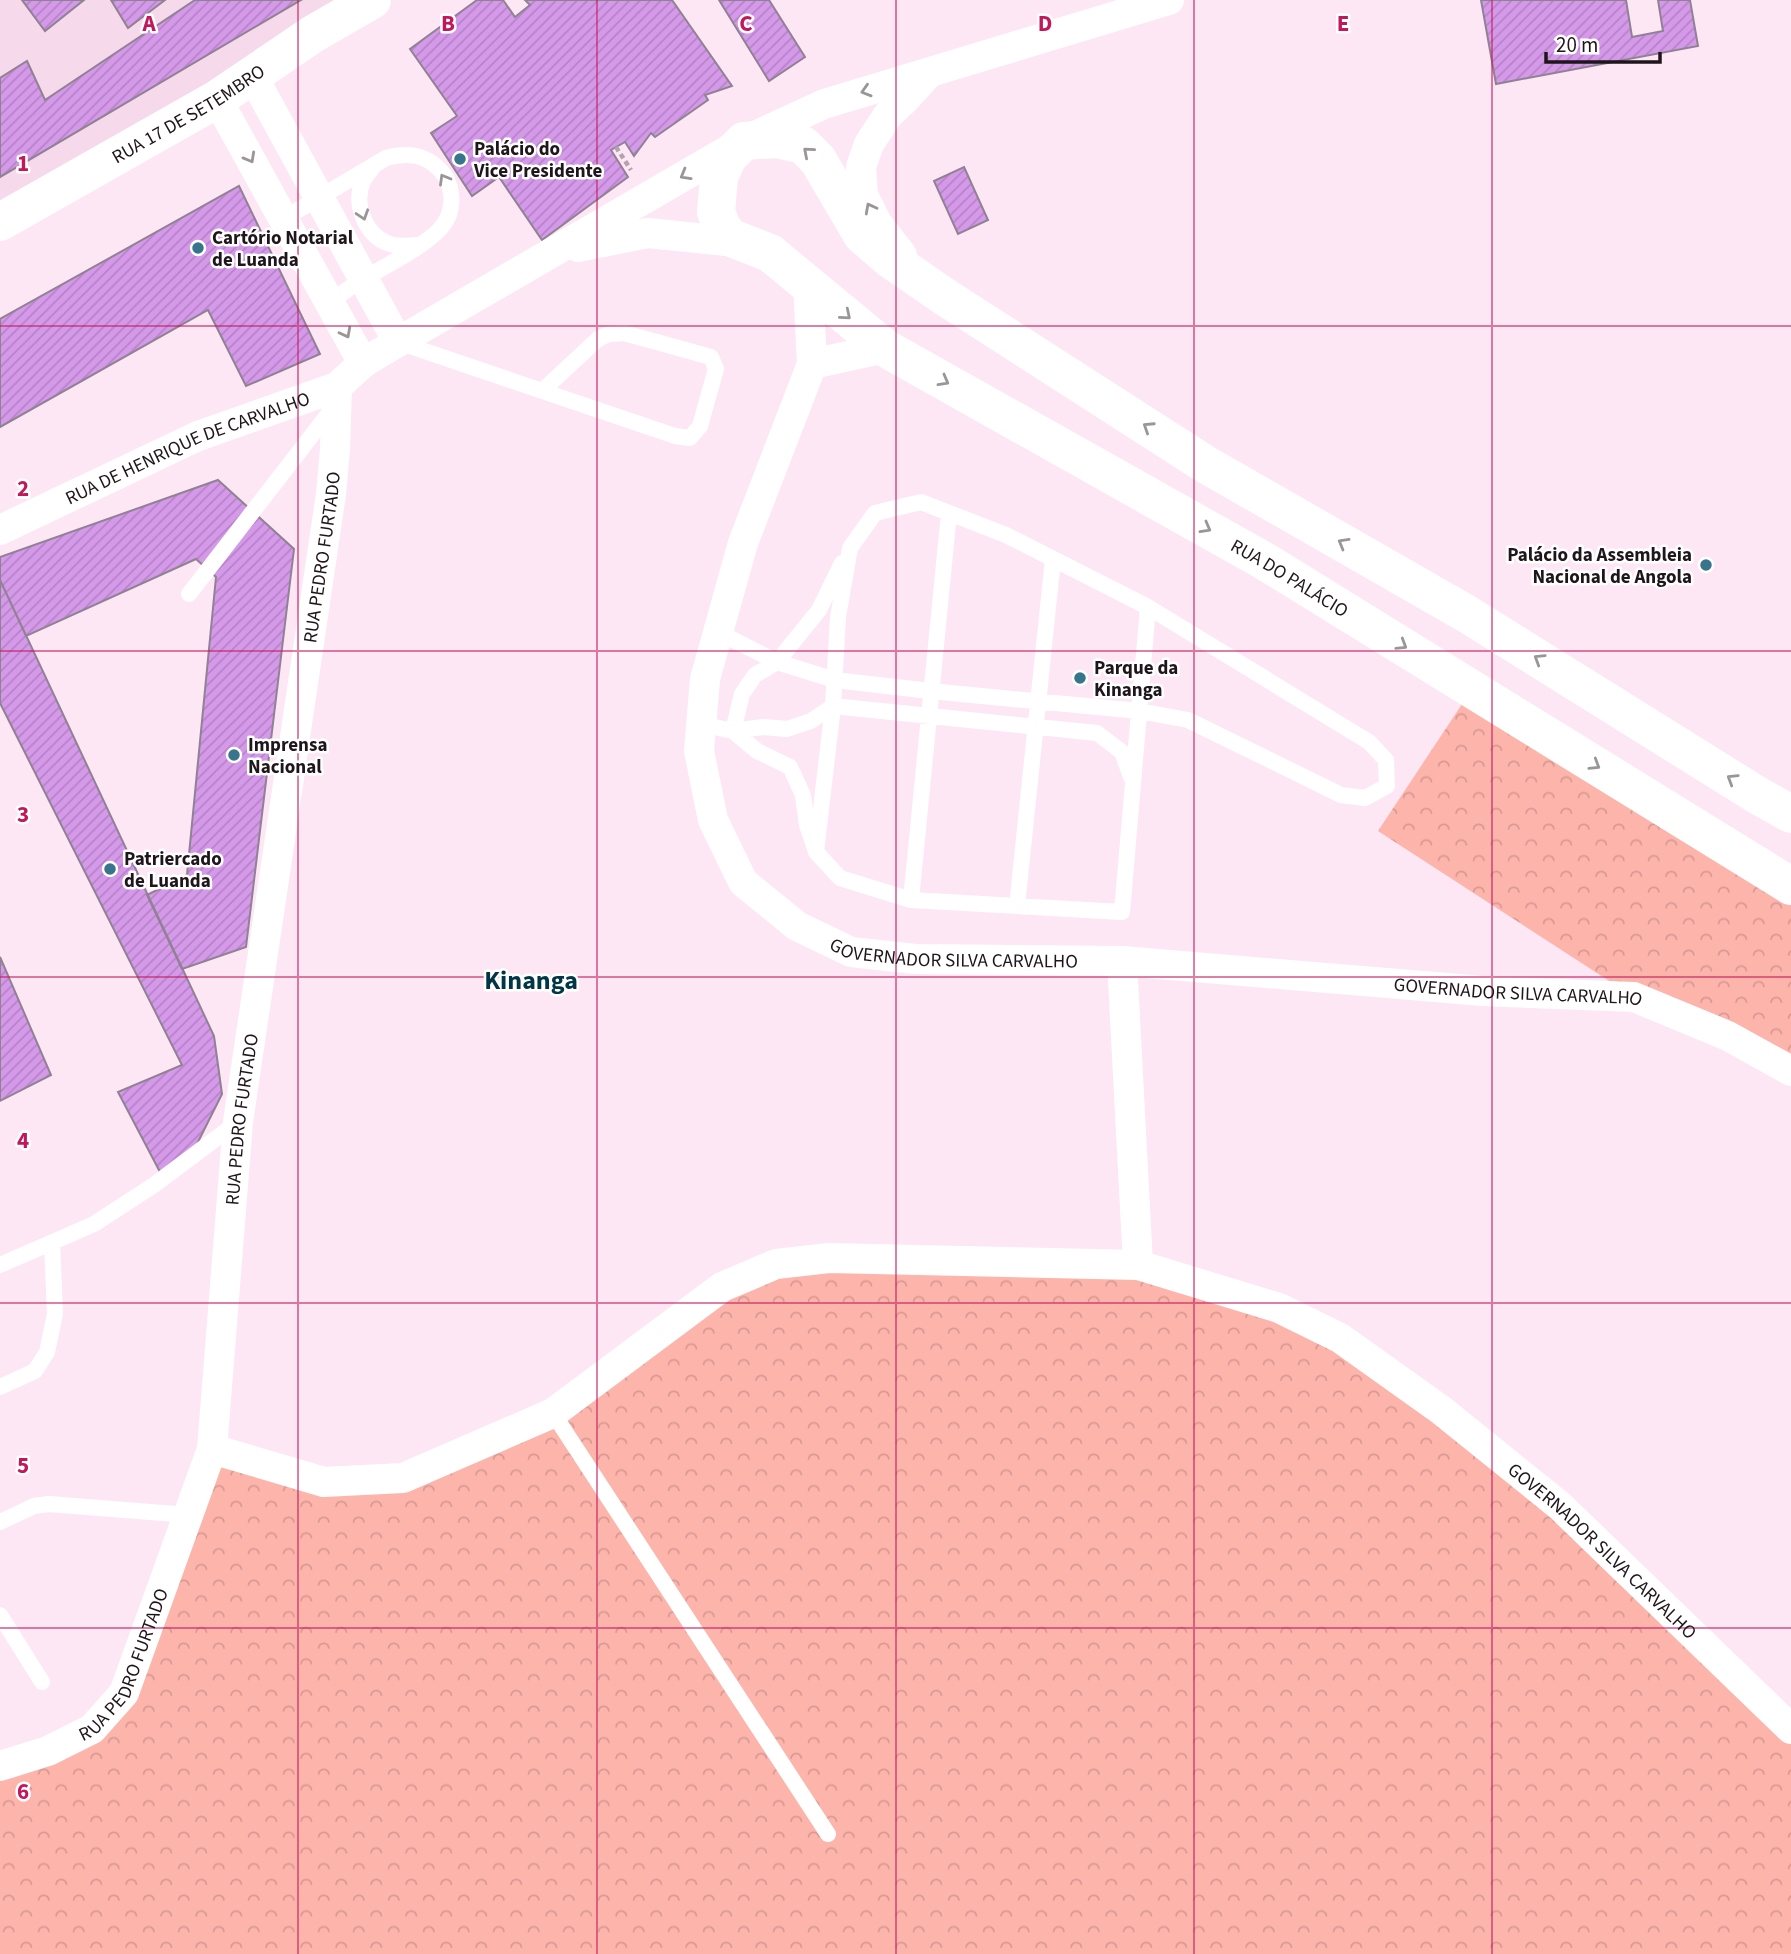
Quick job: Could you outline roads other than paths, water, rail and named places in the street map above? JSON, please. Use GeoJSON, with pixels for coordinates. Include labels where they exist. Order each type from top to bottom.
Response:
{"type":"FeatureCollection","features":[{"type":"Feature","properties":{"kind":"street","name":"RUA 17 DE SETEMBRO"},"geometry":{"type":"LineString","coordinates":[[0,222],[216,99],[313,34],[372,0]]}},
{"type":"Feature","properties":{"kind":"street"},"geometry":{"type":"LineString","coordinates":[[337,395],[363,363],[744,141],[824,104],[1169,0]]}},
{"type":"Feature","properties":{"kind":"street"},"geometry":{"type":"LineString","coordinates":[[931,71],[888,115],[869,144],[861,167],[863,195],[877,223],[896,249],[945,297]]}},
{"type":"Feature","properties":{"kind":"street"},"geometry":{"type":"LineString","coordinates":[[252,75],[398,342]]}},
{"type":"Feature","properties":{"kind":"street"},"geometry":{"type":"LineString","coordinates":[[216,99],[363,363]]}},
{"type":"Feature","properties":{"kind":"street"},"geometry":{"type":"LineString","coordinates":[[744,141],[778,139],[803,145],[818,160],[862,235],[890,259],[945,297],[1205,464],[1467,614],[1791,814]]}},
{"type":"Feature","properties":{"kind":"street","name":"RUA DO PALÁCIO"},"geometry":{"type":"LineString","coordinates":[[744,141],[728,157],[719,177],[716,212],[729,237],[770,253],[885,348],[1266,562],[1791,886]]}},
{"type":"Feature","properties":{"kind":"street"},"geometry":{"type":"LineString","coordinates":[[554,252],[648,233],[748,243]]}},
{"type":"Feature","properties":{"kind":"street","name":"GOVERNADOR SILVA CARVALHO"},"geometry":{"type":"LineString","coordinates":[[799,276],[812,364],[744,538],[705,679],[699,751],[713,820],[743,882],[797,926],[851,953],[915,960],[1122,961],[1483,991],[1634,997],[1728,1036],[1791,1071]]}},
{"type":"Feature","properties":{"kind":"street"},"geometry":{"type":"LineString","coordinates":[[812,364],[885,348]]}},
{"type":"Feature","properties":{"kind":"street","name":"RUA DE HENRIQUE DE CARVALHO"},"geometry":{"type":"LineString","coordinates":[[0,530],[198,436],[337,395]]}},
{"type":"Feature","properties":{"kind":"street","name":"RUA PEDRO FURTADO"},"geometry":{"type":"LineString","coordinates":[[0,1766],[48,1751],[92,1729],[124,1693],[212,1449],[238,1122],[331,494],[337,395]]}},
{"type":"Feature","properties":{"kind":"street"},"geometry":{"type":"LineString","coordinates":[[1171,509],[1205,464]]}},
{"type":"Feature","properties":{"kind":"street"},"geometry":{"type":"LineString","coordinates":[[1122,961],[1138,1265]]}},
{"type":"Feature","properties":{"kind":"street","name":"GOVERNADOR SILVA CARVALHO"},"geometry":{"type":"LineString","coordinates":[[212,1449],[324,1482],[403,1478],[554,1413],[722,1287],[776,1265],[829,1258],[1138,1265],[1279,1308],[1340,1338],[1441,1410],[1560,1506],[1791,1729]]}},
{"type":"Feature","properties":{"kind":"lane"},"geometry":{"type":"LineString","coordinates":[[283,219],[386,158],[400,154],[418,155],[432,162],[443,173],[452,201],[443,228],[432,239],[363,279],[330,302]]}},
{"type":"Feature","properties":{"kind":"lane"},"geometry":{"type":"LineString","coordinates":[[386,158],[373,166],[359,195],[360,211],[367,226],[377,237],[389,244],[404,247],[432,239]]}},
{"type":"Feature","properties":{"kind":"lane"},"geometry":{"type":"LineString","coordinates":[[398,342],[542,391],[676,436],[690,438],[700,426],[716,369],[711,357],[624,333],[609,334],[598,339],[542,391]]}},
{"type":"Feature","properties":{"kind":"lane"},"geometry":{"type":"LineString","coordinates":[[189,594],[337,395]]}},
{"type":"Feature","properties":{"kind":"lane"},"geometry":{"type":"LineString","coordinates":[[718,632],[777,662],[835,680],[1139,711],[1188,720],[1341,795],[1365,798],[1387,786],[1386,760],[1369,742],[1148,607],[1006,535],[921,502],[875,513],[850,548],[819,610],[777,662],[755,675],[742,694],[733,731]]}},
{"type":"Feature","properties":{"kind":"lane"},"geometry":{"type":"LineString","coordinates":[[911,900],[950,513]]}},
{"type":"Feature","properties":{"kind":"lane"},"geometry":{"type":"LineString","coordinates":[[817,852],[833,706],[838,617],[850,548]]}},
{"type":"Feature","properties":{"kind":"lane"},"geometry":{"type":"LineString","coordinates":[[1017,906],[1053,559]]}},
{"type":"Feature","properties":{"kind":"lane"},"geometry":{"type":"LineString","coordinates":[[733,731],[757,751],[790,767],[803,796],[807,825],[817,852],[839,878],[911,900],[1122,912],[1148,607]]}},
{"type":"Feature","properties":{"kind":"lane"},"geometry":{"type":"LineString","coordinates":[[701,724],[733,731],[763,727],[787,729],[811,721],[833,706],[1097,733],[1122,752],[1133,784]]}},
{"type":"Feature","properties":{"kind":"lane"},"geometry":{"type":"LineString","coordinates":[[0,1265],[94,1224],[154,1185],[238,1122]]}},
{"type":"Feature","properties":{"kind":"lane"},"geometry":{"type":"LineString","coordinates":[[0,1387],[35,1371],[47,1352],[55,1314],[52,1242]]}},
{"type":"Feature","properties":{"kind":"lane"},"geometry":{"type":"LineString","coordinates":[[554,1413],[828,1834]]}},
{"type":"Feature","properties":{"kind":"lane"},"geometry":{"type":"LineString","coordinates":[[0,1522],[34,1506],[49,1504],[188,1515]]}},
{"type":"Feature","properties":{"kind":"lane"},"geometry":{"type":"LineString","coordinates":[[0,1615],[42,1682]]}},
{"type":"Feature","properties":{"kind":"place","name":"Palácio do Vice Presidente"},"geometry":{"type":"Point","coordinates":[460,159]}},
{"type":"Feature","properties":{"kind":"place","name":"Cartório Notarial de Luanda"},"geometry":{"type":"Point","coordinates":[198,248]}},
{"type":"Feature","properties":{"kind":"place","name":"Palácio da Assembleia Nacional de Angola"},"geometry":{"type":"Point","coordinates":[1706,565]}},
{"type":"Feature","properties":{"kind":"place","name":"Parque da Kinanga"},"geometry":{"type":"Point","coordinates":[1080,678]}},
{"type":"Feature","properties":{"kind":"place","name":"Imprensa Nacional"},"geometry":{"type":"Point","coordinates":[234,755]}},
{"type":"Feature","properties":{"kind":"place","name":"Patriercado de Luanda"},"geometry":{"type":"Point","coordinates":[110,869]}},
{"type":"Feature","properties":{"kind":"district","name":"Kinanga"},"geometry":{"type":"Point","coordinates":[531,980]}}]}
